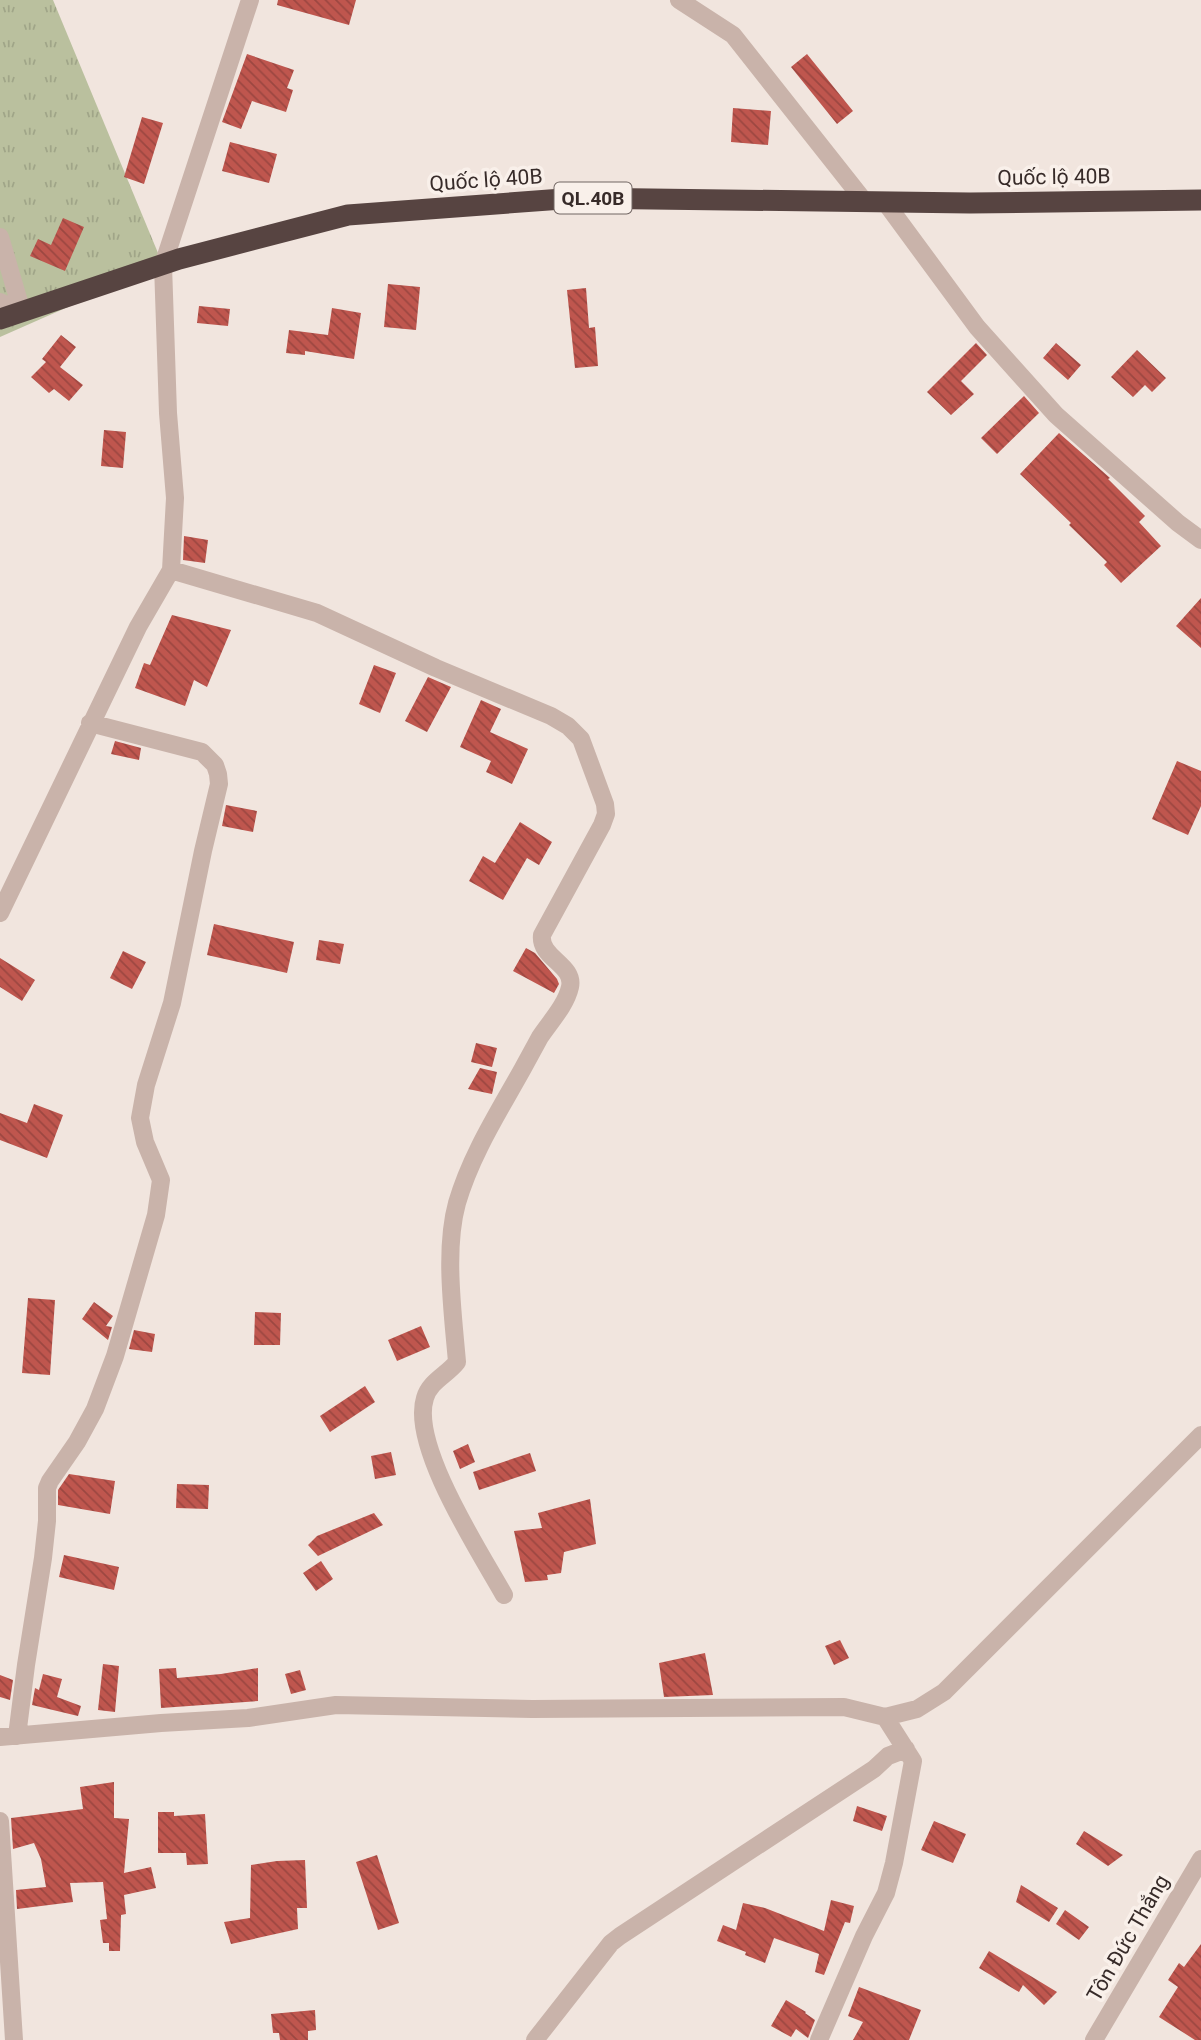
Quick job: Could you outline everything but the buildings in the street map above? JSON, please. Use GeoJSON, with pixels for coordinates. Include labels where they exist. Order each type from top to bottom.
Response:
{"type":"FeatureCollection","features":[{"type":"Feature","properties":{"kind":"highway","name":"Quốc lộ 40B"},"geometry":{"type":"LineString","coordinates":[[0,319],[163,265],[348,215],[576,198],[875,202],[1201,200]]}},
{"type":"Feature","properties":{"kind":"street"},"geometry":{"type":"LineString","coordinates":[[1,908],[138,626],[171,570],[175,498],[168,413],[163,265],[250,0]]}},
{"type":"Feature","properties":{"kind":"street"},"geometry":{"type":"LineString","coordinates":[[679,0],[733,35],[977,327],[1056,415],[1178,523],[1201,540]]}},
{"type":"Feature","properties":{"kind":"street"},"geometry":{"type":"LineString","coordinates":[[0,237],[22,312]]}},
{"type":"Feature","properties":{"kind":"street"},"geometry":{"type":"LineString","coordinates":[[0,302],[22,312]]}},
{"type":"Feature","properties":{"kind":"street"},"geometry":{"type":"LineString","coordinates":[[171,570],[317,613],[436,668],[551,716],[581,738],[605,804],[606,814],[602,825],[542,935],[541,942],[545,951],[570,977],[571,986],[477,1151],[457,1204],[451,1256],[457,1362],[431,1385],[423,1410],[423,1428],[442,1482],[504,1595]]}},
{"type":"Feature","properties":{"kind":"street"},"geometry":{"type":"LineString","coordinates":[[90,723],[202,752],[215,765],[219,784],[172,1003],[146,1085],[139,1118],[145,1142],[161,1180],[156,1215],[126,1319],[95,1409],[77,1443],[47,1488],[43,1558],[26,1665],[8,1737],[248,1718],[336,1705],[532,1709],[844,1707],[885,1717],[917,1709],[944,1692],[1201,1435]]}},
{"type":"Feature","properties":{"kind":"street"},"geometry":{"type":"LineString","coordinates":[[818,2040],[886,1893],[894,1863],[913,1761],[885,1717]]}},
{"type":"Feature","properties":{"kind":"street"},"geometry":{"type":"LineString","coordinates":[[535,2040],[611,1943],[874,1769],[888,1756],[906,1749]]}},
{"type":"Feature","properties":{"kind":"street"},"geometry":{"type":"LineString","coordinates":[[0,1821],[14,2040]]}},
{"type":"Feature","properties":{"kind":"street","name":"Tôn Đức Thắng"},"geometry":{"type":"LineString","coordinates":[[1094,2040],[1201,1858]]}},
{"type":"Feature","properties":{"kind":"green space"},"geometry":{"type":"Polygon","coordinates":[[[0,0],[53,0],[163,265],[0,337],[0,0]]]}}]}
